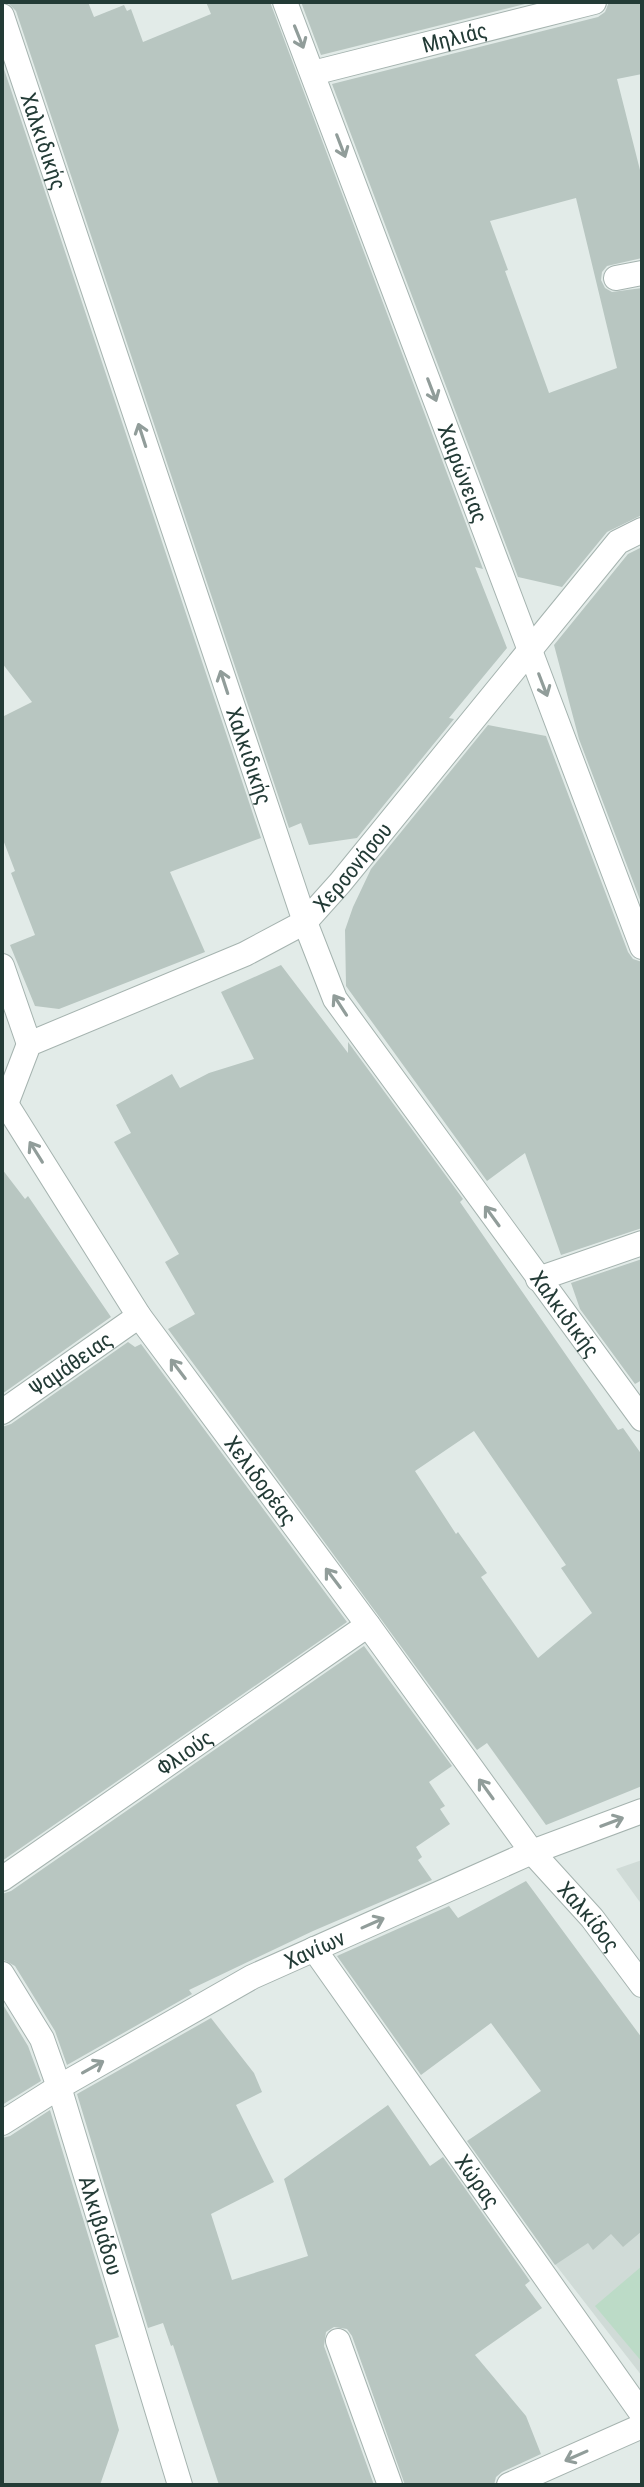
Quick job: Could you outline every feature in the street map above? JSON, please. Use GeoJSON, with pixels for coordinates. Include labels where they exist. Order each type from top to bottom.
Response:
{"type":"FeatureCollection","features":[{"type":"Feature","properties":{"kind":"street","name":"Χαιρώνειας"},"geometry":{"type":"LineString","coordinates":[[285,2],[642,947]]}},
{"type":"Feature","properties":{"kind":"street","name":"Μηλιάς"},"geometry":{"type":"LineString","coordinates":[[313,73],[564,5],[594,2]]}},
{"type":"Feature","properties":{"kind":"street","name":"Χαλκιδικής"},"geometry":{"type":"LineString","coordinates":[[2,16],[305,922],[335,999],[642,1419]]}},
{"type":"Feature","properties":{"kind":"street"},"geometry":{"type":"LineString","coordinates":[[616,278],[642,273]]}},
{"type":"Feature","properties":{"kind":"street","name":"Χερσονήσου"},"geometry":{"type":"LineString","coordinates":[[29,1044],[245,954],[305,922],[618,542],[642,530]]}},
{"type":"Feature","properties":{"kind":"street"},"geometry":{"type":"LineString","coordinates":[[2,966],[29,1044],[3,1104]]}},
{"type":"Feature","properties":{"kind":"street","name":"Χελιδορέας"},"geometry":{"type":"LineString","coordinates":[[3,1104],[139,1316],[532,1852]]}},
{"type":"Feature","properties":{"kind":"street"},"geometry":{"type":"LineString","coordinates":[[538,1279],[642,1243]]}},
{"type":"Feature","properties":{"kind":"street","name":"Ψαμάθειας"},"geometry":{"type":"LineString","coordinates":[[2,1412],[139,1316]]}},
{"type":"Feature","properties":{"kind":"street","name":"Φλιούς"},"geometry":{"type":"LineString","coordinates":[[2,1879],[368,1625]]}},
{"type":"Feature","properties":{"kind":"street","name":"Χανίων"},"geometry":{"type":"LineString","coordinates":[[2,2123],[252,1977],[532,1852],[642,1811]]}},
{"type":"Feature","properties":{"kind":"street","name":"Χαλκίδος"},"geometry":{"type":"LineString","coordinates":[[532,1852],[592,1918],[642,1985]]}},
{"type":"Feature","properties":{"kind":"street","name":"Χώρας"},"geometry":{"type":"LineString","coordinates":[[314,1949],[642,2414]]}},
{"type":"Feature","properties":{"kind":"street","name":"Αλκιβιάδου"},"geometry":{"type":"LineString","coordinates":[[2,1974],[42,2039],[59,2087],[180,2485]]}},
{"type":"Feature","properties":{"kind":"street"},"geometry":{"type":"LineString","coordinates":[[338,2341],[390,2485]]}},
{"type":"Feature","properties":{"kind":"street"},"geometry":{"type":"LineString","coordinates":[[509,2485],[642,2426]]}},
{"type":"Feature","properties":{"kind":"shaded area"},"geometry":{"type":"Polygon","coordinates":[[[642,1860],[642,1905],[616,1869],[642,1860]]]}},
{"type":"Feature","properties":{"kind":"shaded area"},"geometry":{"type":"Polygon","coordinates":[[[642,2152],[642,2376],[555,2264],[642,2152]]]}},
{"type":"Feature","properties":{"kind":"green space"},"geometry":{"type":"Polygon","coordinates":[[[642,2266],[642,2362],[595,2306],[642,2266]]]}},
{"type":"Feature","properties":{"kind":"building"},"geometry":{"type":"Polygon","coordinates":[[[7,2],[88,2],[94,17],[124,5],[127,11],[131,9],[143,42],[211,14],[206,2],[270,2],[483,569],[475,567],[507,648],[357,838],[309,845],[301,823],[289,828],[16,11],[7,2]]]}},
{"type":"Feature","properties":{"kind":"building"},"geometry":{"type":"Polygon","coordinates":[[[301,2],[533,2],[321,55],[301,2]]]}},
{"type":"Feature","properties":{"kind":"building"},"geometry":{"type":"Polygon","coordinates":[[[609,2],[642,2],[642,74],[617,79],[642,178],[642,258],[607,266],[601,280],[605,288],[612,292],[642,288],[642,515],[607,532],[562,587],[518,577],[332,84],[598,17],[605,12],[609,2]],[[576,198],[490,221],[549,393],[617,368],[576,198]]]}},
{"type":"Feature","properties":{"kind":"building"},"geometry":{"type":"Polygon","coordinates":[[[2,63],[261,838],[170,872],[205,952],[59,1009],[35,1006],[10,945],[35,935],[11,873],[15,871],[2,837],[2,717],[32,702],[2,663],[2,63]]]}},
{"type":"Feature","properties":{"kind":"building"},"geometry":{"type":"Polygon","coordinates":[[[642,547],[642,905],[579,739],[554,645],[628,554],[642,547]]]}},
{"type":"Feature","properties":{"kind":"building"},"geometry":{"type":"Polygon","coordinates":[[[488,725],[546,736],[628,952],[633,959],[642,962],[642,1228],[561,1255],[525,1153],[487,1181],[346,986],[345,930],[371,869],[488,725]]]}},
{"type":"Feature","properties":{"kind":"building"},"geometry":{"type":"Polygon","coordinates":[[[281,965],[348,1053],[348,1042],[463,1199],[460,1202],[618,1430],[623,1428],[642,1455],[642,1786],[546,1825],[487,1743],[477,1750],[168,1329],[195,1314],[165,1262],[179,1254],[114,1142],[131,1133],[116,1105],[172,1074],[180,1088],[209,1073],[254,1059],[221,992],[281,965]],[[474,1431],[415,1471],[456,1534],[458,1532],[487,1573],[481,1577],[538,1658],[592,1613],[561,1568],[566,1565],[474,1431]]]}},
{"type":"Feature","properties":{"kind":"building"},"geometry":{"type":"Polygon","coordinates":[[[2,1169],[25,1199],[28,1196],[111,1317],[2,1394],[2,1169]]]}},
{"type":"Feature","properties":{"kind":"building"},"geometry":{"type":"Polygon","coordinates":[[[642,1259],[642,1380],[635,1384],[580,1309],[571,1283],[642,1259]]]}},
{"type":"Feature","properties":{"kind":"building"},"geometry":{"type":"Polygon","coordinates":[[[128,1342],[135,1347],[141,1344],[347,1622],[2,1861],[2,1427],[11,1424],[128,1342]]]}},
{"type":"Feature","properties":{"kind":"building"},"geometry":{"type":"Polygon","coordinates":[[[364,1646],[452,1766],[429,1782],[445,1806],[440,1809],[450,1824],[416,1847],[422,1857],[418,1860],[432,1880],[313,1931],[189,1990],[192,1994],[67,2065],[55,2031],[15,1966],[2,1959],[2,1894],[11,1891],[364,1646]]]}},
{"type":"Feature","properties":{"kind":"building"},"geometry":{"type":"Polygon","coordinates":[[[526,1881],[642,2038],[642,2231],[623,2247],[611,2234],[593,2250],[588,2243],[555,2265],[467,2141],[541,2091],[491,2023],[421,2075],[337,1956],[449,1906],[458,1918],[526,1881]]]}},
{"type":"Feature","properties":{"kind":"building"},"geometry":{"type":"Polygon","coordinates":[[[2,2003],[28,2046],[41,2081],[2,2105],[2,2003]]]}},
{"type":"Feature","properties":{"kind":"building"},"geometry":{"type":"Polygon","coordinates":[[[211,2018],[254,2073],[262,2092],[236,2105],[274,2182],[211,2214],[232,2280],[308,2256],[284,2179],[388,2105],[430,2166],[443,2157],[530,2281],[525,2285],[542,2308],[475,2355],[526,2416],[541,2454],[502,2472],[496,2477],[494,2485],[405,2485],[352,2336],[347,2329],[334,2327],[326,2332],[324,2346],[374,2485],[219,2485],[173,2345],[163,2323],[148,2328],[77,2094],[211,2018]]]}},
{"type":"Feature","properties":{"kind":"building"},"geometry":{"type":"Polygon","coordinates":[[[50,2110],[119,2337],[95,2345],[119,2430],[100,2485],[2,2485],[2,2138],[50,2110]]]}}]}
